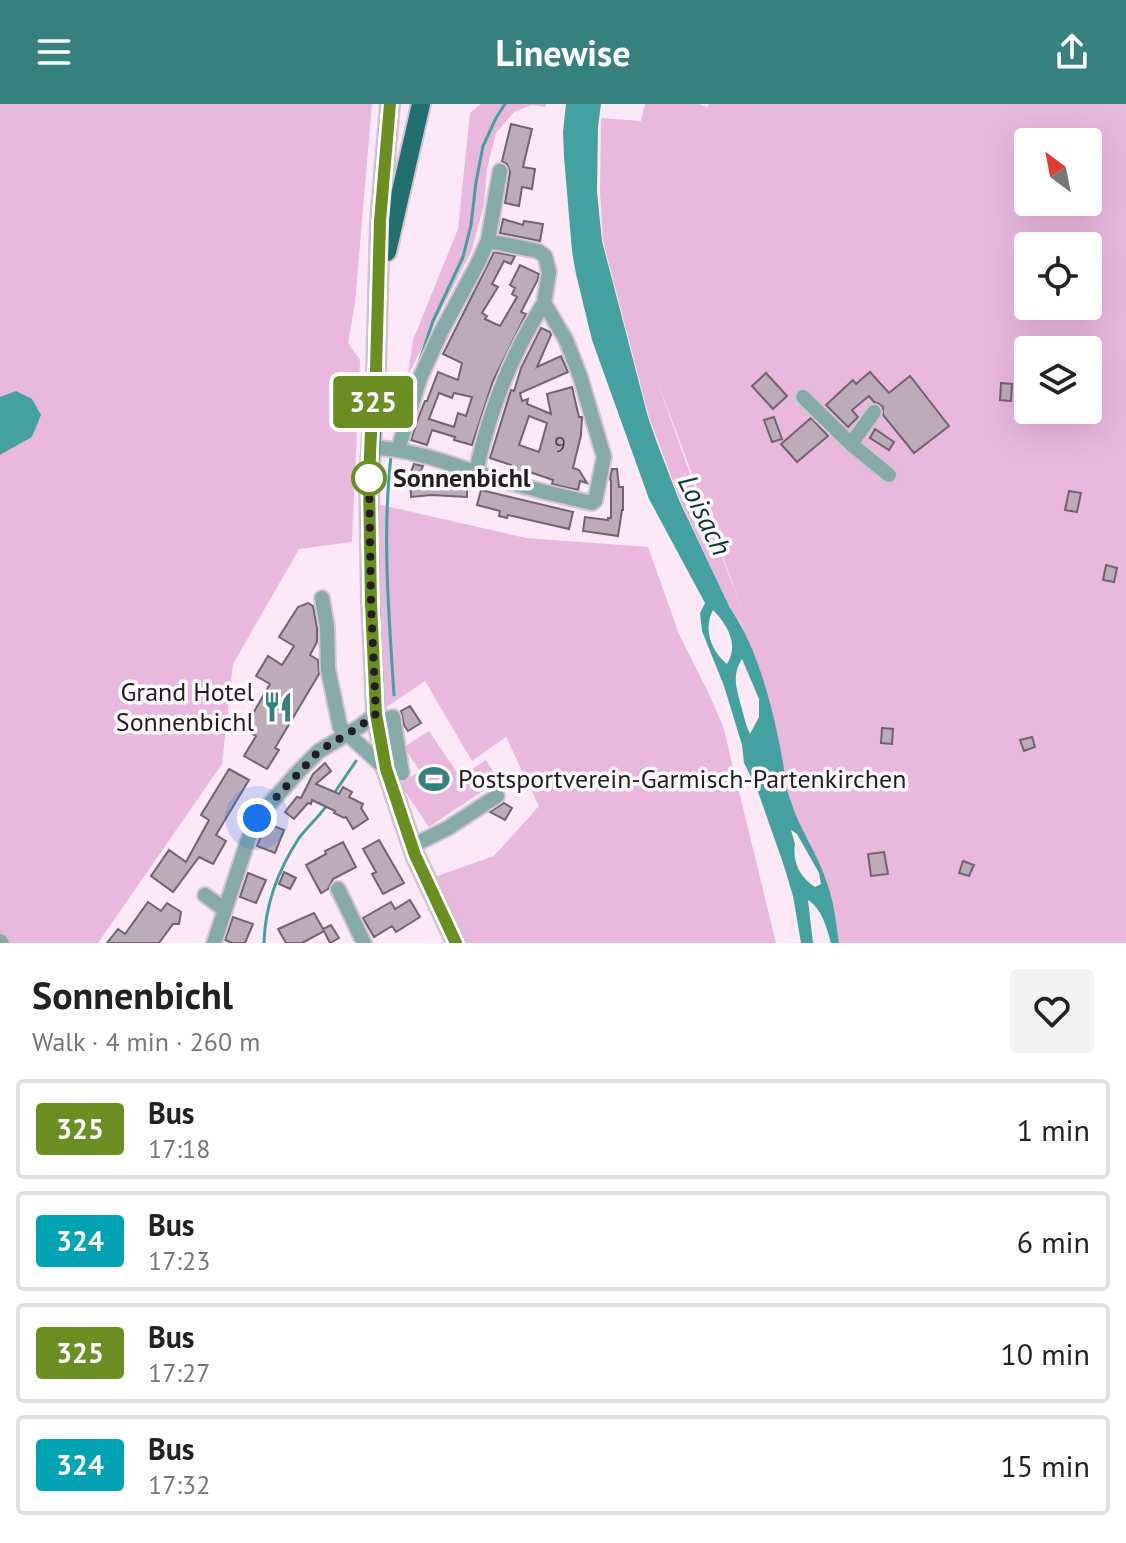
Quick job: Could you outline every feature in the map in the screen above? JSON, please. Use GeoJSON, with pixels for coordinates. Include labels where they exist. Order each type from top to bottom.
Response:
{"type":"FeatureCollection","features":[{"type":"Feature","properties":{"kind":"main road"},"geometry":{"type":"LineString","coordinates":[[390,104],[380,221],[376,371],[370,448],[371,603],[377,718],[394,771],[412,846],[456,943]]}},
{"type":"Feature","properties":{"kind":"main road"},"geometry":{"type":"LineString","coordinates":[[378,286],[421,104]]}},
{"type":"Feature","properties":{"kind":"street"},"geometry":{"type":"LineString","coordinates":[[398,450],[420,378],[488,241],[500,171]]}},
{"type":"Feature","properties":{"kind":"street"},"geometry":{"type":"LineString","coordinates":[[476,472],[484,436],[501,387],[544,303],[549,272],[545,256],[538,251],[488,241]]}},
{"type":"Feature","properties":{"kind":"street"},"geometry":{"type":"LineString","coordinates":[[370,448],[398,450],[570,499],[595,501],[604,457],[566,340],[544,303]]}},
{"type":"Feature","properties":{"kind":"street"},"geometry":{"type":"LineString","coordinates":[[803,397],[851,444],[889,475]]}},
{"type":"Feature","properties":{"kind":"street"},"geometry":{"type":"LineString","coordinates":[[851,444],[874,412]]}},
{"type":"Feature","properties":{"kind":"street"},"geometry":{"type":"LineString","coordinates":[[322,598],[332,698],[340,727],[346,735],[394,771]]}},
{"type":"Feature","properties":{"kind":"street"},"geometry":{"type":"LineString","coordinates":[[214,943],[254,813],[319,751],[377,718]]}},
{"type":"Feature","properties":{"kind":"street"},"geometry":{"type":"LineString","coordinates":[[412,846],[448,828],[497,796]]}},
{"type":"Feature","properties":{"kind":"street"},"geometry":{"type":"LineString","coordinates":[[338,889],[364,943]]}},
{"type":"Feature","properties":{"kind":"street"},"geometry":{"type":"LineString","coordinates":[[205,895],[225,910]]}},
{"type":"Feature","properties":{"kind":"shaded area"},"geometry":{"type":"Polygon","coordinates":[[[0,104],[372,104],[355,303],[348,343],[360,360],[352,542],[299,549],[233,664],[222,764],[98,943],[0,943],[0,455],[32,437],[16,391],[0,397],[0,104]]]}},
{"type":"Feature","properties":{"kind":"shaded area"},"geometry":{"type":"Polygon","coordinates":[[[481,104],[546,104],[546,107],[532,105],[514,112],[496,133],[487,169],[484,205],[471,252],[408,375],[413,340],[458,229],[470,113],[481,104]]]}},
{"type":"Feature","properties":{"kind":"shaded area"},"geometry":{"type":"Polygon","coordinates":[[[566,104],[601,104],[597,192],[602,241],[648,417],[679,500],[756,660],[774,719],[788,794],[827,883],[839,943],[831,943],[826,925],[808,900],[813,943],[801,943],[793,896],[783,863],[757,789],[744,763],[742,745],[724,686],[702,631],[700,613],[705,603],[649,499],[592,340],[572,251],[563,132],[566,104]],[[713,610],[709,625],[710,639],[727,664],[732,642],[723,622],[713,610]],[[742,659],[737,689],[750,734],[759,717],[759,699],[742,659]],[[791,830],[796,863],[801,874],[815,887],[821,884],[819,873],[797,834],[791,830]]]}},
{"type":"Feature","properties":{"kind":"shaded area"},"geometry":{"type":"Polygon","coordinates":[[[645,104],[699,104],[707,107],[709,104],[1126,104],[1126,943],[839,943],[835,917],[817,859],[797,822],[788,795],[763,680],[741,624],[730,608],[680,500],[649,417],[603,241],[601,118],[641,121],[645,104]],[[655,375],[698,496],[743,611],[655,375]]]}},
{"type":"Feature","properties":{"kind":"shaded area"},"geometry":{"type":"Polygon","coordinates":[[[16,391],[32,399],[41,415],[32,437],[0,455],[0,397],[16,391]]]}},
{"type":"Feature","properties":{"kind":"shaded area"},"geometry":{"type":"Polygon","coordinates":[[[377,504],[526,538],[648,547],[679,634],[723,726],[776,943],[456,943],[426,880],[494,856],[539,806],[506,737],[472,761],[425,681],[376,714],[377,504]]]}},
{"type":"Feature","properties":{"kind":"shaded area"},"geometry":{"type":"Polygon","coordinates":[[[429,731],[460,777],[486,760],[499,780],[429,827],[400,784],[420,771],[404,747],[429,731]]]}},
{"type":"Feature","properties":{"kind":"building"},"geometry":{"type":"Polygon","coordinates":[[[511,124],[532,129],[523,167],[535,169],[532,189],[522,187],[519,206],[505,203],[510,172],[502,161],[511,124]]]}},
{"type":"Feature","properties":{"kind":"building"},"geometry":{"type":"Polygon","coordinates":[[[503,219],[523,225],[524,221],[543,224],[540,241],[500,233],[503,219]]]}},
{"type":"Feature","properties":{"kind":"building"},"geometry":{"type":"Polygon","coordinates":[[[494,252],[515,256],[511,264],[504,261],[492,284],[498,287],[482,313],[487,316],[485,319],[500,326],[517,297],[512,294],[515,288],[510,285],[520,265],[539,274],[521,312],[526,314],[493,381],[472,445],[432,430],[427,445],[411,440],[438,372],[458,380],[462,363],[443,354],[494,252]],[[439,393],[429,419],[454,427],[458,413],[466,416],[472,397],[454,393],[452,398],[439,393]]]}},
{"type":"Feature","properties":{"kind":"building"},"geometry":{"type":"Polygon","coordinates":[[[541,328],[550,332],[537,367],[561,356],[568,372],[520,393],[522,401],[528,399],[527,404],[551,414],[547,394],[572,387],[579,417],[582,417],[573,468],[579,470],[587,483],[580,481],[578,490],[552,484],[553,480],[524,470],[522,476],[508,472],[511,465],[490,458],[521,368],[541,328]],[[529,416],[519,445],[539,452],[547,423],[529,416]]]}},
{"type":"Feature","properties":{"kind":"building"},"geometry":{"type":"Polygon","coordinates":[[[870,372],[889,393],[910,376],[949,426],[914,453],[883,415],[883,407],[869,396],[852,410],[858,417],[848,427],[826,405],[853,380],[856,384],[870,372]]]}},
{"type":"Feature","properties":{"kind":"building"},"geometry":{"type":"Polygon","coordinates":[[[766,373],[787,396],[773,409],[752,386],[766,373]]]}},
{"type":"Feature","properties":{"kind":"building"},"geometry":{"type":"Polygon","coordinates":[[[1001,383],[1012,384],[1011,401],[1000,400],[1001,383]]]}},
{"type":"Feature","properties":{"kind":"building"},"geometry":{"type":"Polygon","coordinates":[[[774,417],[782,439],[772,442],[764,420],[774,417]]]}},
{"type":"Feature","properties":{"kind":"building"},"geometry":{"type":"Polygon","coordinates":[[[811,418],[828,436],[797,462],[781,444],[811,418]]]}},
{"type":"Feature","properties":{"kind":"building"},"geometry":{"type":"Polygon","coordinates":[[[875,429],[894,442],[889,450],[870,438],[875,429]]]}},
{"type":"Feature","properties":{"kind":"building"},"geometry":{"type":"Polygon","coordinates":[[[414,464],[423,466],[419,475],[430,475],[431,481],[467,483],[467,497],[411,497],[410,475],[414,464]]]}},
{"type":"Feature","properties":{"kind":"building"},"geometry":{"type":"Polygon","coordinates":[[[612,469],[617,469],[619,487],[623,487],[618,536],[583,531],[585,517],[611,518],[612,469]]]}},
{"type":"Feature","properties":{"kind":"building"},"geometry":{"type":"Polygon","coordinates":[[[481,490],[573,512],[569,529],[508,515],[507,518],[499,516],[500,511],[477,505],[481,490]]]}},
{"type":"Feature","properties":{"kind":"building"},"geometry":{"type":"Polygon","coordinates":[[[1069,491],[1081,493],[1077,512],[1065,510],[1069,491]]]}},
{"type":"Feature","properties":{"kind":"building"},"geometry":{"type":"Polygon","coordinates":[[[1106,565],[1117,568],[1114,582],[1103,580],[1106,565]]]}},
{"type":"Feature","properties":{"kind":"building","name":"Grand Hotel Sonnenbichl"},"geometry":{"type":"Polygon","coordinates":[[[308,603],[313,606],[317,628],[317,642],[310,655],[318,660],[319,674],[275,748],[279,750],[267,769],[244,756],[256,736],[244,729],[270,684],[256,676],[268,656],[282,665],[294,646],[279,637],[298,607],[308,603]]]}},
{"type":"Feature","properties":{"kind":"building"},"geometry":{"type":"Polygon","coordinates":[[[410,706],[421,723],[408,731],[401,711],[410,706]]]}},
{"type":"Feature","properties":{"kind":"building"},"geometry":{"type":"Polygon","coordinates":[[[882,728],[893,729],[892,744],[881,743],[882,728]]]}},
{"type":"Feature","properties":{"kind":"building"},"geometry":{"type":"Polygon","coordinates":[[[1032,737],[1035,747],[1024,751],[1020,740],[1032,737]]]}},
{"type":"Feature","properties":{"kind":"building"},"geometry":{"type":"Polygon","coordinates":[[[325,763],[331,771],[316,784],[339,794],[343,787],[352,792],[349,797],[363,804],[361,808],[368,819],[353,829],[346,817],[312,800],[294,819],[285,812],[297,797],[301,798],[313,774],[325,763]]]}},
{"type":"Feature","properties":{"kind":"building"},"geometry":{"type":"Polygon","coordinates":[[[229,769],[249,780],[216,835],[226,841],[213,864],[199,857],[173,892],[151,876],[169,850],[186,862],[209,820],[201,815],[229,769]]]}},
{"type":"Feature","properties":{"kind":"building"},"geometry":{"type":"Polygon","coordinates":[[[504,803],[512,808],[505,820],[490,812],[504,803]]]}},
{"type":"Feature","properties":{"kind":"building"},"geometry":{"type":"Polygon","coordinates":[[[266,823],[284,830],[275,853],[257,846],[266,823]]]}},
{"type":"Feature","properties":{"kind":"building"},"geometry":{"type":"Polygon","coordinates":[[[379,840],[404,883],[383,894],[372,874],[376,872],[363,849],[379,840]]]}},
{"type":"Feature","properties":{"kind":"building"},"geometry":{"type":"Polygon","coordinates":[[[343,842],[356,867],[333,879],[328,889],[321,893],[306,865],[343,842]]]}},
{"type":"Feature","properties":{"kind":"building"},"geometry":{"type":"Polygon","coordinates":[[[884,852],[888,874],[871,876],[868,854],[884,852]]]}},
{"type":"Feature","properties":{"kind":"building"},"geometry":{"type":"Polygon","coordinates":[[[963,861],[974,865],[969,876],[959,873],[963,861]]]}},
{"type":"Feature","properties":{"kind":"building"},"geometry":{"type":"Polygon","coordinates":[[[284,872],[296,878],[290,889],[279,884],[284,872]]]}},
{"type":"Feature","properties":{"kind":"building"},"geometry":{"type":"Polygon","coordinates":[[[248,873],[266,880],[256,903],[240,897],[248,873]]]}},
{"type":"Feature","properties":{"kind":"building"},"geometry":{"type":"Polygon","coordinates":[[[410,900],[420,917],[396,932],[392,926],[374,937],[363,918],[391,902],[395,909],[410,900]]]}},
{"type":"Feature","properties":{"kind":"building"},"geometry":{"type":"Polygon","coordinates":[[[148,902],[161,911],[167,903],[181,912],[179,924],[173,924],[159,943],[107,943],[118,929],[125,934],[148,902]]]}},
{"type":"Feature","properties":{"kind":"building"},"geometry":{"type":"Polygon","coordinates":[[[314,913],[323,929],[331,925],[339,938],[330,943],[324,931],[302,943],[286,943],[278,929],[314,913]]]}},
{"type":"Feature","properties":{"kind":"building"},"geometry":{"type":"Polygon","coordinates":[[[233,917],[253,924],[245,943],[225,940],[233,917]]]}},
{"type":"Feature","properties":{"kind":"waterway"},"geometry":{"type":"LineString","coordinates":[[408,395],[433,321],[463,257],[483,146],[505,104]]}},
{"type":"Feature","properties":{"kind":"waterway"},"geometry":{"type":"LineString","coordinates":[[391,456],[387,546],[394,695]]}},
{"type":"Feature","properties":{"kind":"waterway"},"geometry":{"type":"LineString","coordinates":[[333,795],[356,761]]}},
{"type":"Feature","properties":{"kind":"waterway"},"geometry":{"type":"LineString","coordinates":[[264,943],[267,915],[279,875],[299,838],[327,805]]}},
{"type":"Feature","properties":{"kind":"bus line","name":"325"},"geometry":{"type":"LineString","coordinates":[[390,104],[380,221],[369,480],[376,714],[386,769],[415,855],[456,943]]}},
{"type":"Feature","properties":{"kind":"place","name":"Sonnenbichl"},"geometry":{"type":"Point","coordinates":[369,478]}},
{"type":"Feature","properties":{"kind":"place","name":"Grand Hotel Sonnenbichl"},"geometry":{"type":"Point","coordinates":[278,707]}},
{"type":"Feature","properties":{"kind":"place","name":"Postsportverein-Garmisch-Partenkirchen"},"geometry":{"type":"Point","coordinates":[434,779]}},
{"type":"Feature","properties":{"kind":"route"},"geometry":{"type":"LineString","coordinates":[[257,818],[319,751],[376,714],[369,478]]}},
{"type":"Feature","properties":{"kind":"water label","name":"Loisach"},"geometry":{"type":"Point","coordinates":[705,515]}}]}
